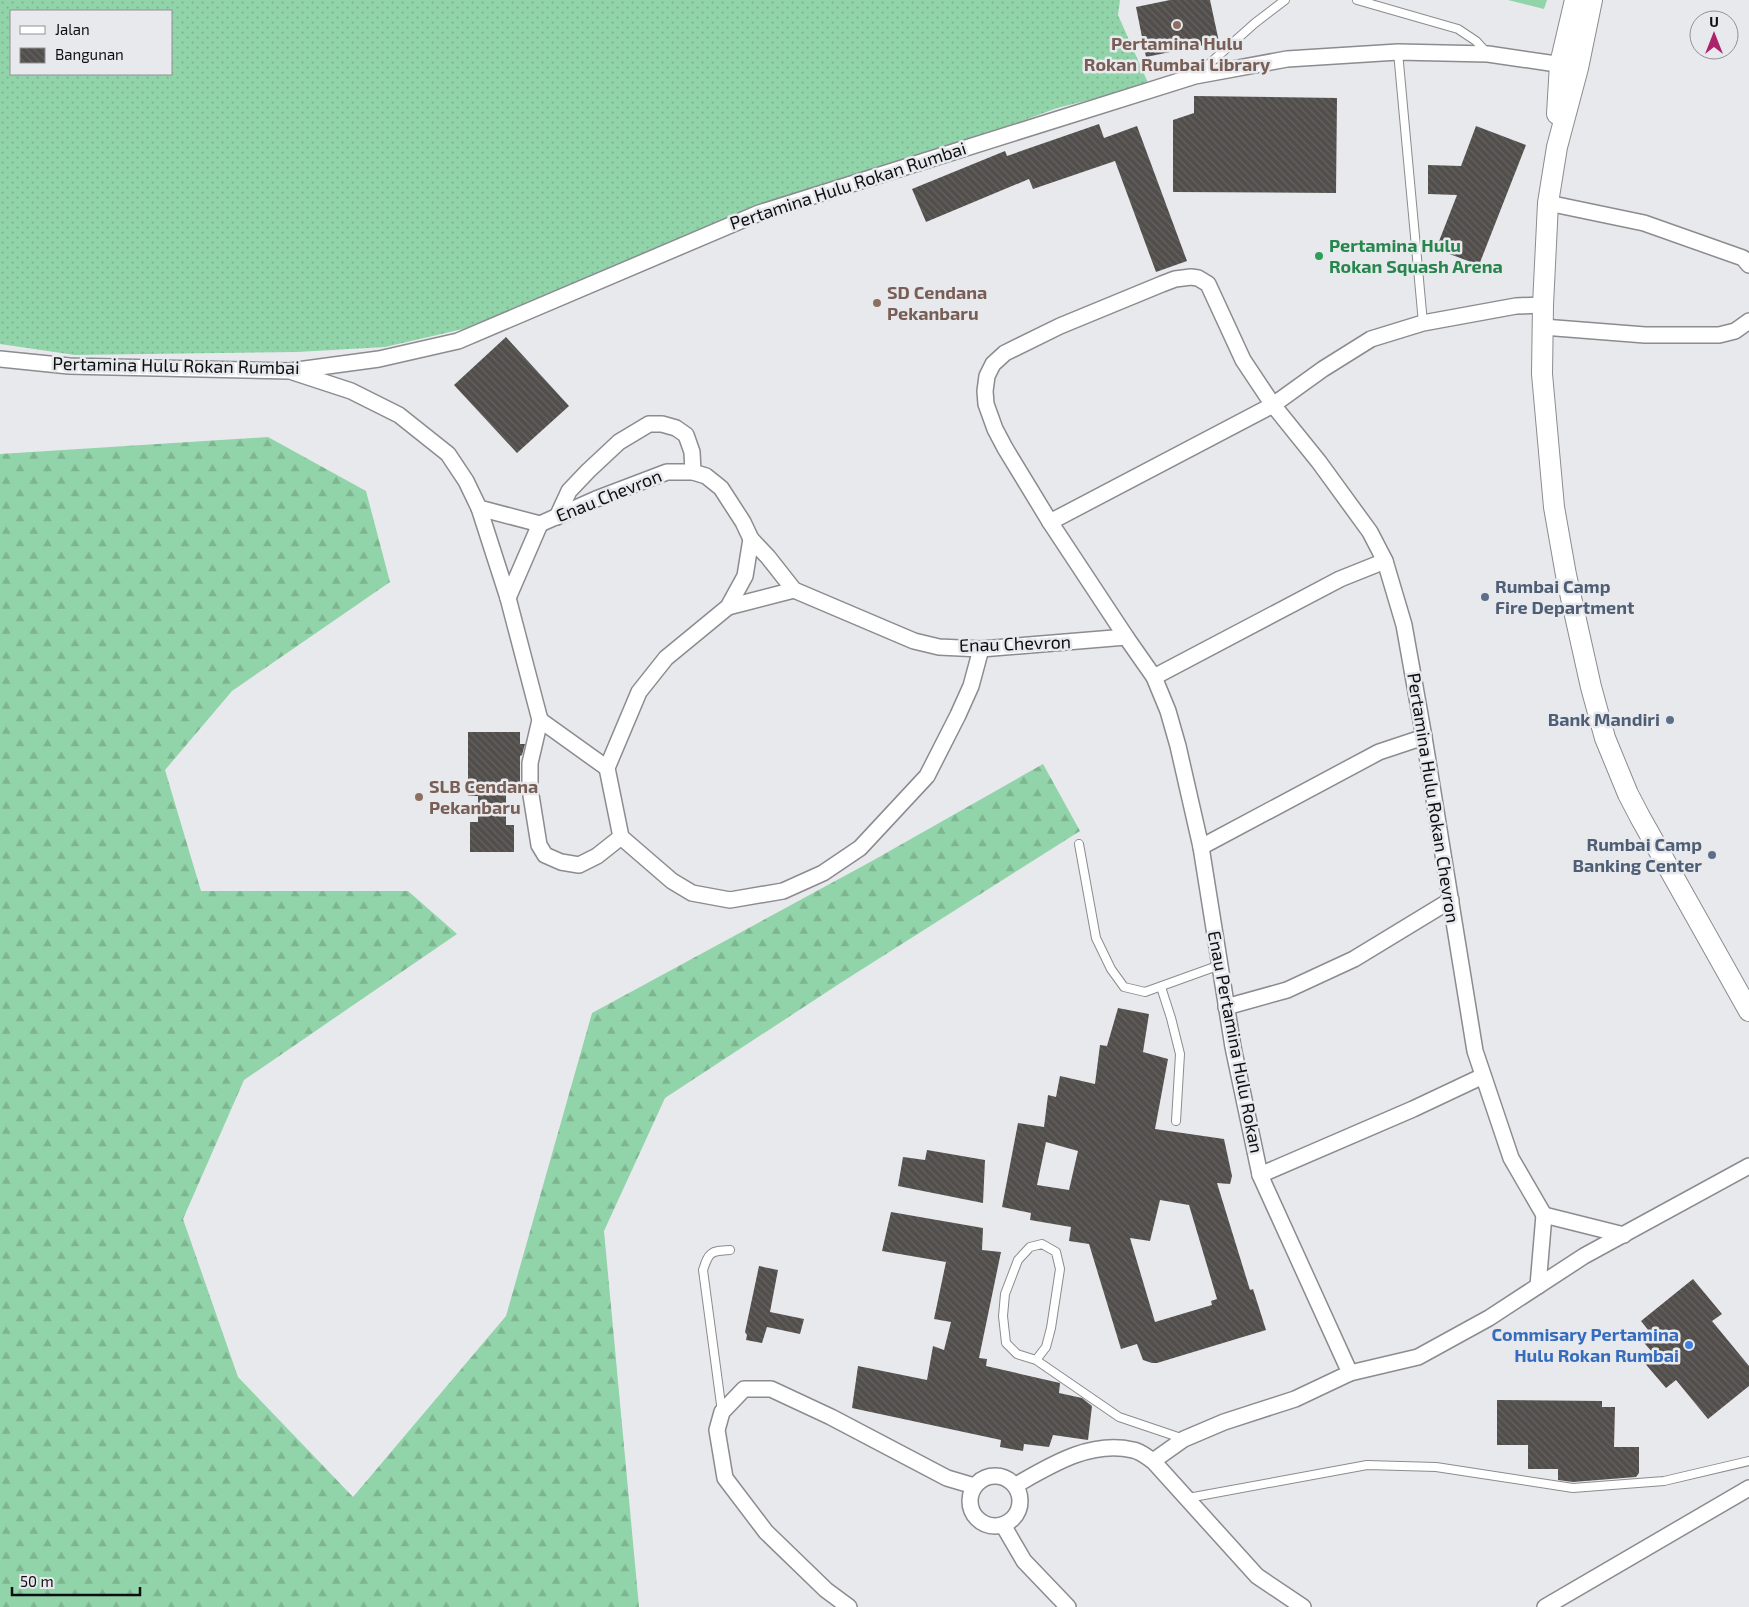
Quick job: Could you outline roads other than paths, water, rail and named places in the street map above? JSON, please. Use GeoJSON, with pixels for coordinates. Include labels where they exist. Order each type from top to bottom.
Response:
{"type":"FeatureCollection","features":[{"type":"Feature","properties":{"kind":"street"},"geometry":{"type":"LineString","coordinates":[[1575,0],[1569,66],[1548,203],[1543,305],[1542,374],[1554,507],[1566,575],[1591,687],[1605,738],[1628,794],[1640,817],[1749,1011]]}},
{"type":"Feature","properties":{"kind":"street"},"geometry":{"type":"LineString","coordinates":[[1569,66],[1592,0]]}},
{"type":"Feature","properties":{"kind":"street","name":"Pertamina Hulu Rokan Rumbai"},"geometry":{"type":"LineString","coordinates":[[0,359],[69,366],[290,371],[379,359],[458,340],[759,212],[1194,76],[1287,59],[1398,52],[1488,54],[1569,66]]}},
{"type":"Feature","properties":{"kind":"street"},"geometry":{"type":"LineString","coordinates":[[1548,203],[1644,223],[1743,258],[1749,265]]}},
{"type":"Feature","properties":{"kind":"street","name":"Pertamina Hulu Rokan Chevron"},"geometry":{"type":"LineString","coordinates":[[1050,522],[995,429],[986,404],[985,391],[987,376],[993,364],[1005,353],[1060,326],[1162,284],[1175,280],[1198,278],[1208,284],[1244,360],[1273,405],[1370,532],[1385,561],[1404,625],[1475,1051],[1511,1158],[1544,1215]]}},
{"type":"Feature","properties":{"kind":"street"},"geometry":{"type":"LineString","coordinates":[[1050,522],[1273,405],[1323,369],[1372,339],[1424,323],[1516,306],[1543,305]]}},
{"type":"Feature","properties":{"kind":"street"},"geometry":{"type":"LineString","coordinates":[[1543,327],[1645,335],[1719,335],[1735,331],[1749,321]]}},
{"type":"Feature","properties":{"kind":"street"},"geometry":{"type":"LineString","coordinates":[[290,371],[351,391],[399,415],[448,454],[466,481],[479,508],[508,598],[540,720],[530,764],[530,789],[539,845],[545,855],[561,862],[579,865],[597,856],[621,837]]}},
{"type":"Feature","properties":{"kind":"street"},"geometry":{"type":"LineString","coordinates":[[557,516],[569,491],[588,471],[620,442],[649,424],[662,424],[676,428],[686,435],[692,452],[693,472]]}},
{"type":"Feature","properties":{"kind":"street","name":"Enau Chevron"},"geometry":{"type":"LineString","coordinates":[[479,508],[540,524],[596,499],[667,472],[693,472],[706,476],[721,488],[743,522],[751,539],[794,590],[914,640],[939,647],[981,649],[1126,637]]}},
{"type":"Feature","properties":{"kind":"street","name":"Enau Pertamina Hulu Rokan"},"geometry":{"type":"LineString","coordinates":[[1050,522],[1154,677],[1168,711],[1178,746],[1200,846],[1233,1047],[1260,1174],[1350,1373]]}},
{"type":"Feature","properties":{"kind":"street"},"geometry":{"type":"LineString","coordinates":[[508,598],[540,524]]}},
{"type":"Feature","properties":{"kind":"street"},"geometry":{"type":"LineString","coordinates":[[751,539],[745,576],[728,607],[666,658],[639,692],[607,768],[621,837],[672,881],[692,893],[730,900],[783,891],[823,872],[860,848],[927,776],[971,686],[981,649]]}},
{"type":"Feature","properties":{"kind":"street"},"geometry":{"type":"LineString","coordinates":[[1154,677],[1332,583],[1385,561]]}},
{"type":"Feature","properties":{"kind":"street"},"geometry":{"type":"LineString","coordinates":[[728,607],[794,590]]}},
{"type":"Feature","properties":{"kind":"street"},"geometry":{"type":"LineString","coordinates":[[540,720],[607,768]]}},
{"type":"Feature","properties":{"kind":"street"},"geometry":{"type":"LineString","coordinates":[[1200,846],[1379,752],[1424,737]]}},
{"type":"Feature","properties":{"kind":"street"},"geometry":{"type":"LineString","coordinates":[[1226,1007],[1287,990],[1354,959],[1450,900]]}},
{"type":"Feature","properties":{"kind":"street"},"geometry":{"type":"LineString","coordinates":[[1260,1174],[1413,1109],[1483,1076]]}},
{"type":"Feature","properties":{"kind":"street"},"geometry":{"type":"LineString","coordinates":[[1153,1461],[1184,1439],[1224,1422],[1295,1399],[1350,1373],[1418,1357],[1490,1318],[1584,1256],[1749,1166]]}},
{"type":"Feature","properties":{"kind":"street"},"geometry":{"type":"LineString","coordinates":[[1538,1286],[1544,1215],[1624,1235]]}},
{"type":"Feature","properties":{"kind":"street"},"geometry":{"type":"LineString","coordinates":[[849,1607],[826,1590],[766,1532],[725,1478],[717,1430],[722,1412],[744,1389],[771,1389],[831,1417],[947,1478],[974,1486]]}},
{"type":"Feature","properties":{"kind":"street"},"geometry":{"type":"LineString","coordinates":[[1016,1485],[1061,1460],[1106,1447],[1134,1450],[1153,1461],[1257,1576],[1303,1607]]}},
{"type":"Feature","properties":{"kind":"street"},"geometry":{"type":"LineString","coordinates":[[986,1476],[1003,1476],[1016,1485],[1021,1500],[1016,1515],[1003,1525],[991,1526],[979,1521],[972,1511],[970,1498],[974,1486],[986,1476]]}},
{"type":"Feature","properties":{"kind":"street"},"geometry":{"type":"LineString","coordinates":[[1545,1607],[1749,1488]]}},
{"type":"Feature","properties":{"kind":"street"},"geometry":{"type":"LineString","coordinates":[[1003,1525],[1024,1561],[1068,1607]]}},
{"type":"Feature","properties":{"kind":"lane"},"geometry":{"type":"LineString","coordinates":[[1194,76],[1255,23],[1286,0]]}},
{"type":"Feature","properties":{"kind":"lane"},"geometry":{"type":"LineString","coordinates":[[1357,0],[1458,30],[1476,41],[1488,54]]}},
{"type":"Feature","properties":{"kind":"lane"},"geometry":{"type":"LineString","coordinates":[[1398,52],[1424,323]]}},
{"type":"Feature","properties":{"kind":"lane"},"geometry":{"type":"LineString","coordinates":[[1079,844],[1096,938],[1111,969],[1124,988],[1145,992],[1220,965]]}},
{"type":"Feature","properties":{"kind":"lane"},"geometry":{"type":"LineString","coordinates":[[1161,987],[1180,1054],[1176,1121]]}},
{"type":"Feature","properties":{"kind":"lane"},"geometry":{"type":"LineString","coordinates":[[1036,1360],[1046,1347],[1060,1269],[1056,1252],[1042,1244],[1030,1247],[1018,1260],[1005,1294],[1003,1316],[1006,1344],[1016,1354],[1036,1360],[1119,1418],[1184,1439]]}},
{"type":"Feature","properties":{"kind":"lane"},"geometry":{"type":"LineString","coordinates":[[722,1412],[702,1270],[707,1255],[715,1250],[730,1250]]}},
{"type":"Feature","properties":{"kind":"lane"},"geometry":{"type":"LineString","coordinates":[[1188,1498],[1367,1465],[1436,1467],[1572,1488],[1664,1481],[1749,1461]]}},
{"type":"Feature","properties":{"kind":"place","name":"Pertamina Hulu Rokan Rumbai Library"},"geometry":{"type":"Point","coordinates":[1177,25]}},
{"type":"Feature","properties":{"kind":"place","name":"Pertamina Hulu Rokan Squash Arena"},"geometry":{"type":"Point","coordinates":[1319,256]}},
{"type":"Feature","properties":{"kind":"place","name":"SD Cendana Pekanbaru"},"geometry":{"type":"Point","coordinates":[877,303]}},
{"type":"Feature","properties":{"kind":"place","name":"Rumbai Camp Fire Department"},"geometry":{"type":"Point","coordinates":[1485,597]}},
{"type":"Feature","properties":{"kind":"place","name":"Bank Mandiri"},"geometry":{"type":"Point","coordinates":[1670,720]}},
{"type":"Feature","properties":{"kind":"place","name":"SLB Cendana Pekanbaru"},"geometry":{"type":"Point","coordinates":[419,797]}},
{"type":"Feature","properties":{"kind":"place","name":"Rumbai Camp Banking Center"},"geometry":{"type":"Point","coordinates":[1712,855]}},
{"type":"Feature","properties":{"kind":"place","name":"Commisary Pertamina Hulu Rokan Rumbai"},"geometry":{"type":"Point","coordinates":[1689,1345]}}]}
